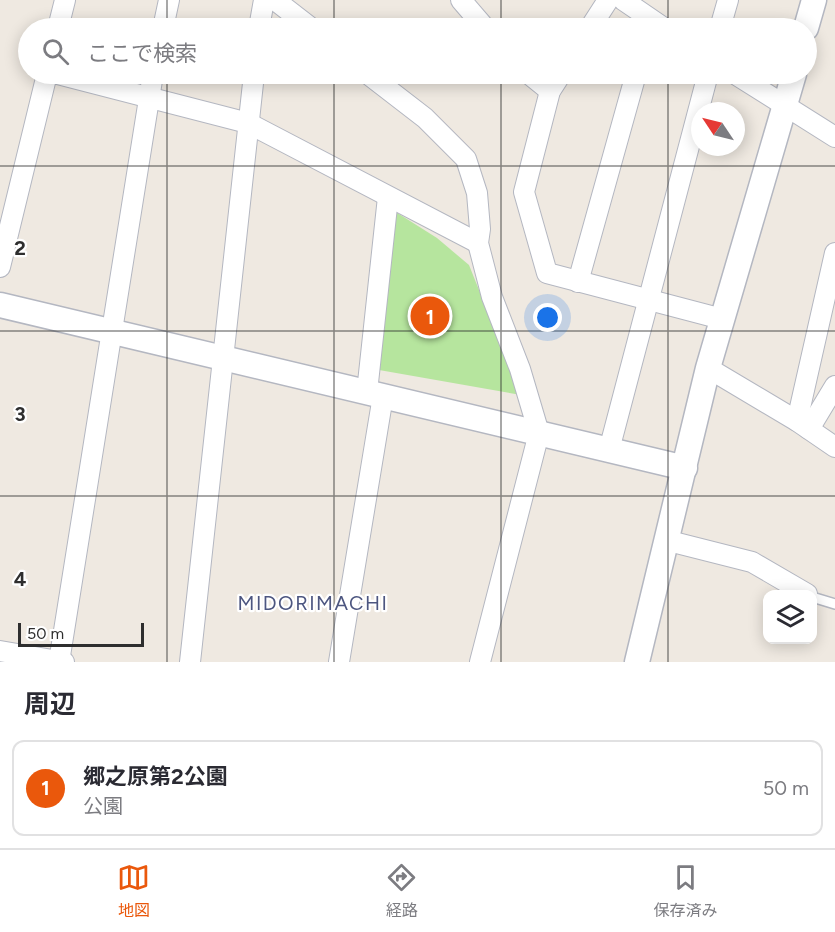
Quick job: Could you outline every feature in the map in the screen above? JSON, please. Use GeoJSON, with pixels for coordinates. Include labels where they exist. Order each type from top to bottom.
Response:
{"type":"FeatureCollection","features":[{"type":"Feature","properties":{"kind":"street"},"geometry":{"type":"LineString","coordinates":[[60,18],[64,0]]}},
{"type":"Feature","properties":{"kind":"street"},"geometry":{"type":"LineString","coordinates":[[165,18],[169,0]]}},
{"type":"Feature","properties":{"kind":"street"},"geometry":{"type":"LineString","coordinates":[[261,18],[264,0]]}},
{"type":"Feature","properties":{"kind":"street"},"geometry":{"type":"LineString","coordinates":[[275,0],[298,18]]}},
{"type":"Feature","properties":{"kind":"street"},"geometry":{"type":"LineString","coordinates":[[461,0],[476,18]]}},
{"type":"Feature","properties":{"kind":"street"},"geometry":{"type":"LineString","coordinates":[[596,18],[608,0]]}},
{"type":"Feature","properties":{"kind":"street"},"geometry":{"type":"LineString","coordinates":[[623,0],[644,18]]}},
{"type":"Feature","properties":{"kind":"street"},"geometry":{"type":"LineString","coordinates":[[723,18],[728,0]]}},
{"type":"Feature","properties":{"kind":"street"},"geometry":{"type":"LineString","coordinates":[[810,18],[814,0]]}},
{"type":"Feature","properties":{"kind":"street"},"geometry":{"type":"LineString","coordinates":[[0,267],[45,84]]}},
{"type":"Feature","properties":{"kind":"street"},"geometry":{"type":"LineString","coordinates":[[97,84],[248,123],[478,243]]}},
{"type":"Feature","properties":{"kind":"street"},"geometry":{"type":"LineString","coordinates":[[59,662],[151,84]]}},
{"type":"Feature","properties":{"kind":"street"},"geometry":{"type":"LineString","coordinates":[[190,662],[253,84]]}},
{"type":"Feature","properties":{"kind":"street"},"geometry":{"type":"LineString","coordinates":[[381,84],[425,118],[466,159],[477,193],[480,229],[478,243],[492,297],[520,369],[539,433],[480,662]]}},
{"type":"Feature","properties":{"kind":"street"},"geometry":{"type":"LineString","coordinates":[[541,84],[550,91]]}},
{"type":"Feature","properties":{"kind":"street"},"geometry":{"type":"LineString","coordinates":[[555,84],[550,91],[524,192],[547,273],[722,319]]}},
{"type":"Feature","properties":{"kind":"street"},"geometry":{"type":"LineString","coordinates":[[578,282],[633,84]]}},
{"type":"Feature","properties":{"kind":"street"},"geometry":{"type":"LineString","coordinates":[[609,450],[705,84]]}},
{"type":"Feature","properties":{"kind":"street"},"geometry":{"type":"LineString","coordinates":[[751,84],[835,137]]}},
{"type":"Feature","properties":{"kind":"street"},"geometry":{"type":"LineString","coordinates":[[637,662],[669,541],[708,368],[791,84]]}},
{"type":"Feature","properties":{"kind":"street"},"geometry":{"type":"LineString","coordinates":[[339,662],[375,394],[388,197]]}},
{"type":"Feature","properties":{"kind":"street"},"geometry":{"type":"LineString","coordinates":[[803,425],[835,253]]}},
{"type":"Feature","properties":{"kind":"street"},"geometry":{"type":"LineString","coordinates":[[0,305],[685,468]]}},
{"type":"Feature","properties":{"kind":"street"},"geometry":{"type":"LineString","coordinates":[[708,368],[835,447]]}},
{"type":"Feature","properties":{"kind":"street"},"geometry":{"type":"LineString","coordinates":[[803,425],[835,386]]}},
{"type":"Feature","properties":{"kind":"street"},"geometry":{"type":"LineString","coordinates":[[669,541],[752,562],[800,590]]}},
{"type":"Feature","properties":{"kind":"street"},"geometry":{"type":"LineString","coordinates":[[0,651],[64,662]]}},
{"type":"Feature","properties":{"kind":"lane"},"geometry":{"type":"LineString","coordinates":[[817,598],[835,604]]}},
{"type":"Feature","properties":{"kind":"green space"},"geometry":{"type":"Polygon","coordinates":[[[391,209],[437,238],[469,265],[521,395],[362,367],[391,209]]]}},
{"type":"Feature","properties":{"kind":"place","name":"郷之原第2公園"},"geometry":{"type":"Point","coordinates":[430,316]}},
{"type":"Feature","properties":{"kind":"district","name":"MIDORIMACHI"},"geometry":{"type":"Point","coordinates":[313,603]}}]}
